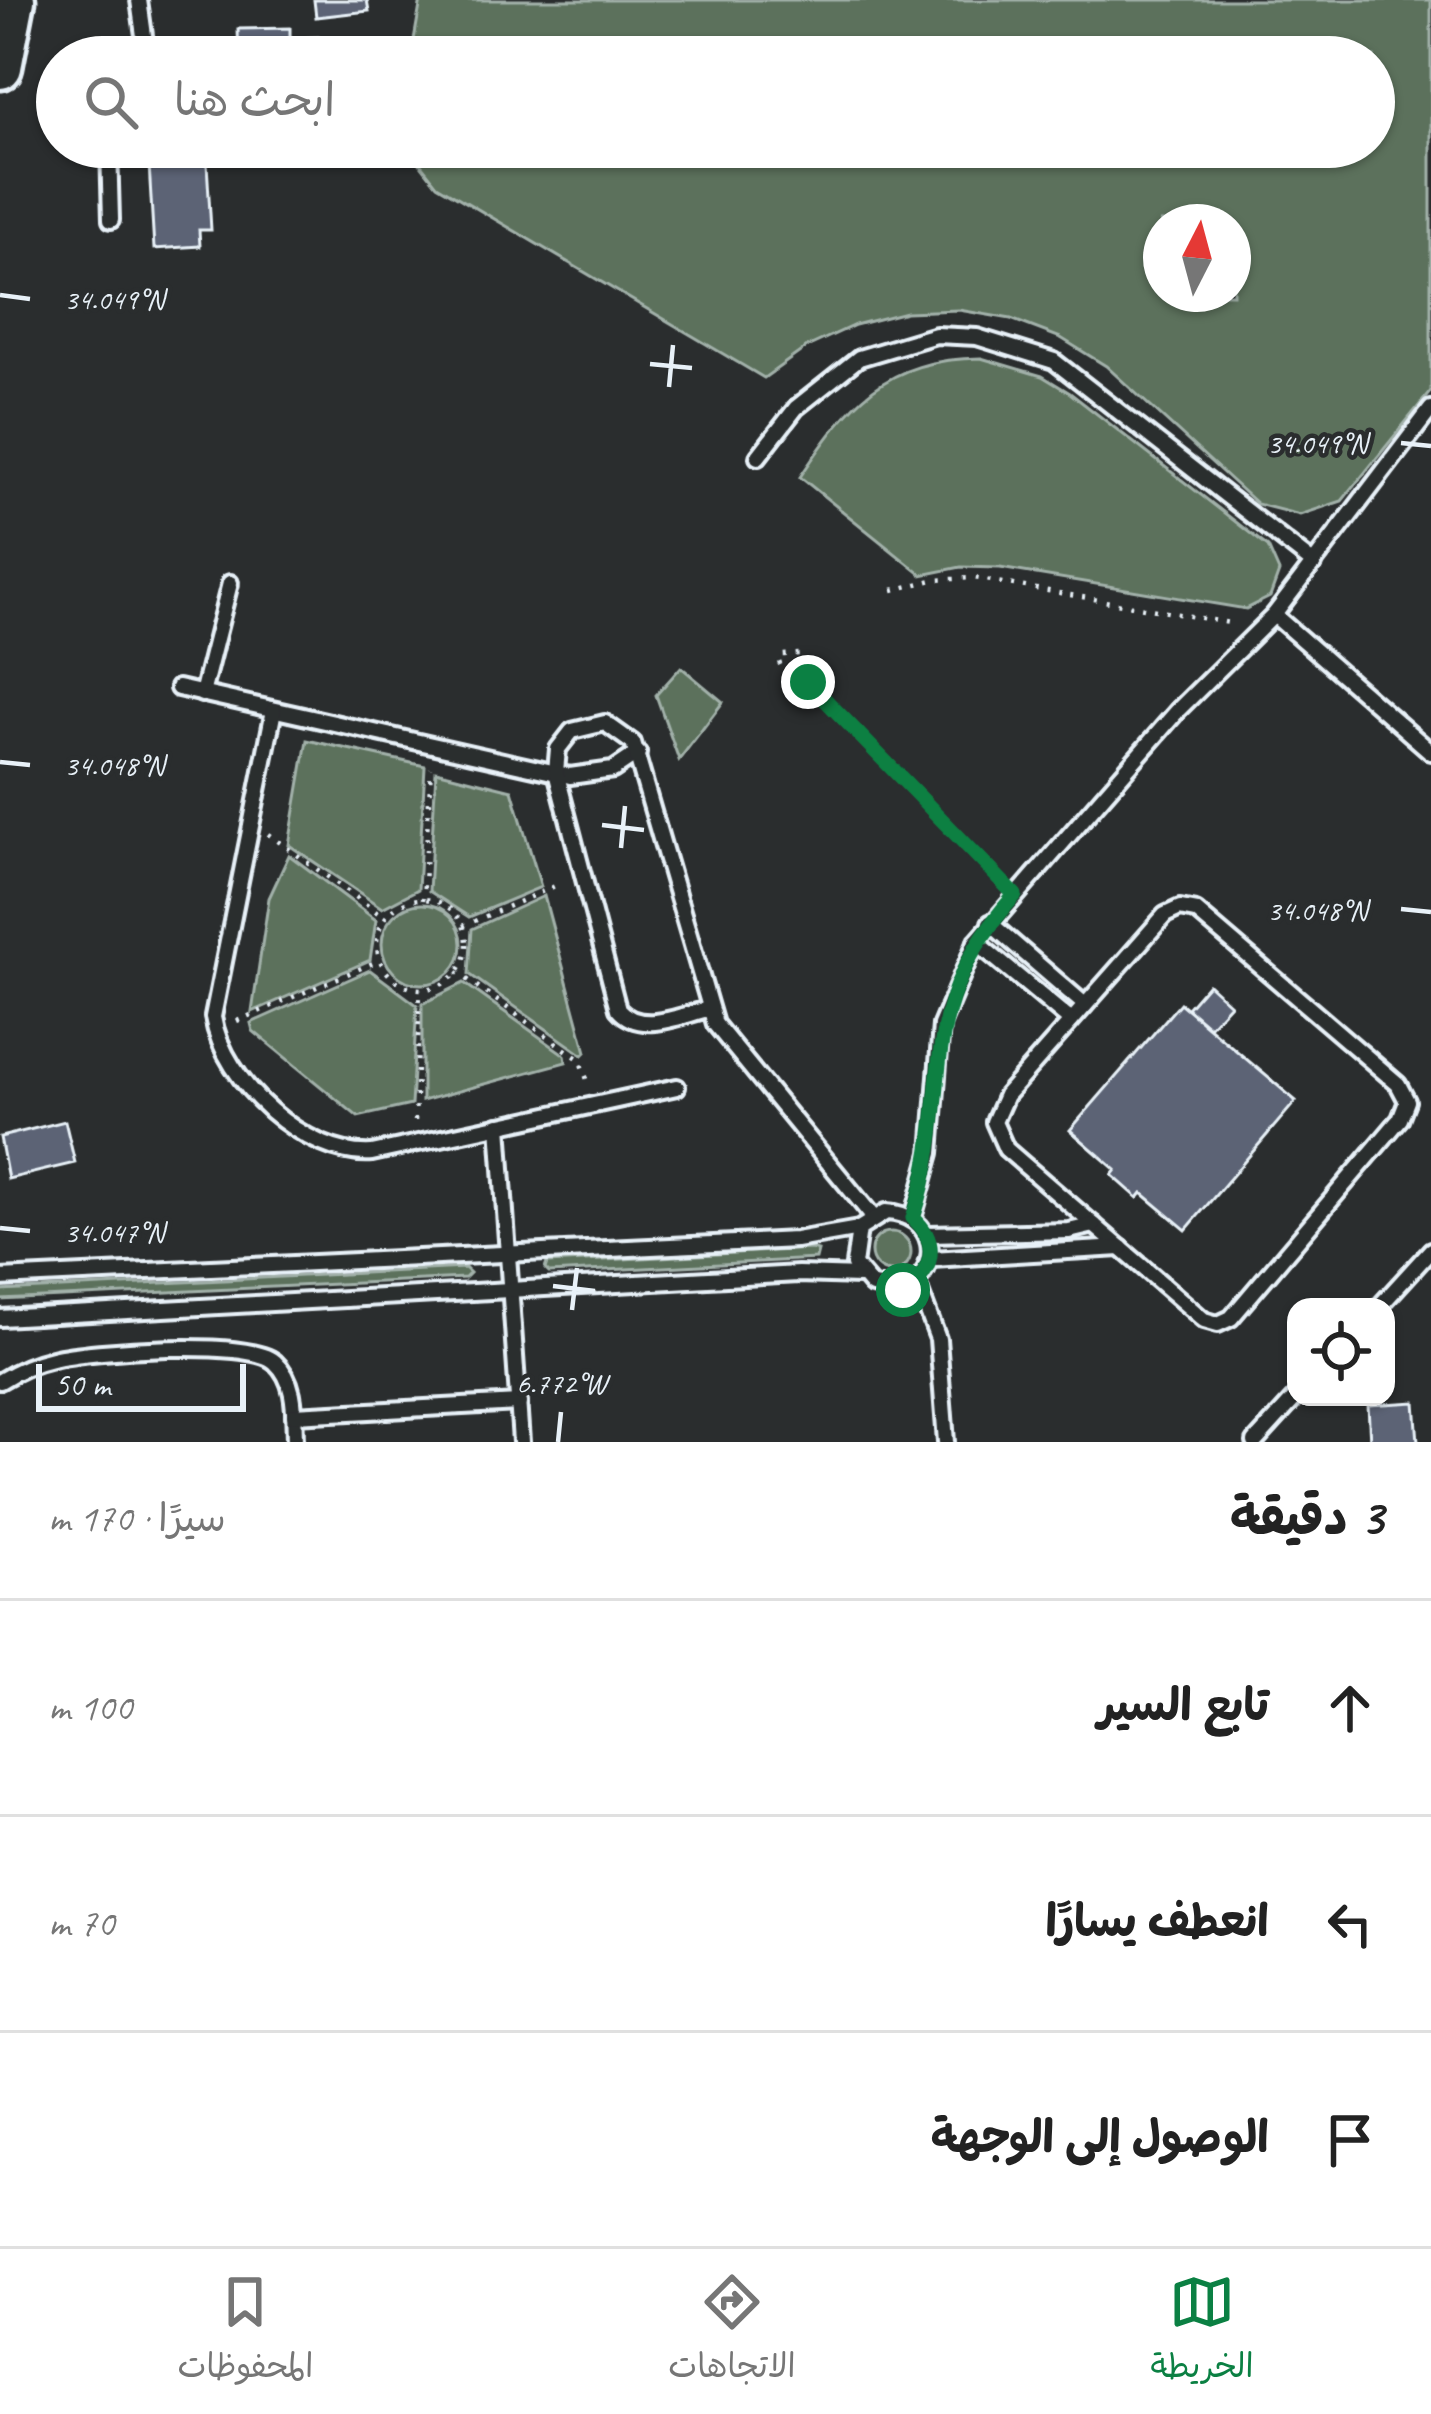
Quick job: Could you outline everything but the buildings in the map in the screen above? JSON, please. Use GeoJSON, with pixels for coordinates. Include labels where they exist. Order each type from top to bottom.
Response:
{"type":"FeatureCollection","features":[{"type":"Feature","properties":{"kind":"main road"},"geometry":{"type":"LineString","coordinates":[[0,67],[14,0]]}},
{"type":"Feature","properties":{"kind":"lane"},"geometry":{"type":"LineString","coordinates":[[140,0],[144,36]]}},
{"type":"Feature","properties":{"kind":"lane"},"geometry":{"type":"LineString","coordinates":[[110,168],[111,220]]}},
{"type":"Feature","properties":{"kind":"lane"},"geometry":{"type":"LineString","coordinates":[[758,457],[796,408],[859,358],[936,335],[977,337],[1054,361],[1315,564]]}},
{"type":"Feature","properties":{"kind":"lane"},"geometry":{"type":"LineString","coordinates":[[913,1218],[931,1153],[941,1025],[961,968],[976,942],[1190,696],[1274,615],[1431,409]]}},
{"type":"Feature","properties":{"kind":"lane"},"geometry":{"type":"LineString","coordinates":[[202,694],[230,583]]}},
{"type":"Feature","properties":{"kind":"lane"},"geometry":{"type":"LineString","coordinates":[[1274,615],[1431,752]]}},
{"type":"Feature","properties":{"kind":"lane"},"geometry":{"type":"LineString","coordinates":[[178,688],[556,772],[599,774],[638,753]]}},
{"type":"Feature","properties":{"kind":"lane"},"geometry":{"type":"LineString","coordinates":[[274,710],[214,1002],[215,1031],[227,1060],[300,1136],[353,1154],[676,1087]]}},
{"type":"Feature","properties":{"kind":"lane"},"geometry":{"type":"LineString","coordinates":[[708,1009],[647,1024],[622,1015],[556,772],[563,739],[593,722],[626,734],[638,753],[708,1009],[734,1052],[828,1155],[873,1216]]}},
{"type":"Feature","properties":{"kind":"lane"},"geometry":{"type":"LineString","coordinates":[[1188,908],[1398,1084],[1407,1101],[1400,1119],[1225,1322],[1204,1320],[1120,1248],[1006,1149],[994,1123],[1000,1103],[1085,1005],[1165,915],[1188,908]]}},
{"type":"Feature","properties":{"kind":"lane"},"geometry":{"type":"LineString","coordinates":[[990,923],[1085,1005]]}},
{"type":"Feature","properties":{"kind":"lane"},"geometry":{"type":"LineString","coordinates":[[976,942],[1071,1022]]}},
{"type":"Feature","properties":{"kind":"lane"},"geometry":{"type":"LineString","coordinates":[[499,1125],[512,1254],[521,1442]]}},
{"type":"Feature","properties":{"kind":"lane"},"geometry":{"type":"LineString","coordinates":[[0,1318],[798,1274],[860,1276],[887,1291],[916,1283],[931,1259],[928,1234],[913,1218],[886,1212],[873,1216],[859,1229],[852,1253],[860,1276]]}},
{"type":"Feature","properties":{"kind":"lane"},"geometry":{"type":"LineString","coordinates":[[928,1234],[1069,1231],[1094,1225]]}},
{"type":"Feature","properties":{"kind":"lane"},"geometry":{"type":"LineString","coordinates":[[0,1278],[796,1240],[859,1229]]}},
{"type":"Feature","properties":{"kind":"lane"},"geometry":{"type":"LineString","coordinates":[[931,1259],[1120,1248]]}},
{"type":"Feature","properties":{"kind":"lane"},"geometry":{"type":"LineString","coordinates":[[1387,1298],[1431,1250]]}},
{"type":"Feature","properties":{"kind":"lane"},"geometry":{"type":"LineString","coordinates":[[916,1283],[938,1339],[946,1442]]}},
{"type":"Feature","properties":{"kind":"lane"},"geometry":{"type":"LineString","coordinates":[[0,1381],[40,1362],[75,1355],[249,1350],[279,1364],[288,1378],[295,1442]]}},
{"type":"Feature","properties":{"kind":"lane"},"geometry":{"type":"LineString","coordinates":[[294,1415],[519,1403]]}},
{"type":"Feature","properties":{"kind":"lane"},"geometry":{"type":"LineString","coordinates":[[1255,1442],[1288,1406]]}},
{"type":"Feature","properties":{"kind":"path"},"geometry":{"type":"LineString","coordinates":[[893,590],[933,580],[995,580],[1259,628]]}},
{"type":"Feature","properties":{"kind":"path"},"geometry":{"type":"LineString","coordinates":[[808,682],[804,660],[791,652],[783,655],[779,662],[785,676],[808,682],[1015,895]]}},
{"type":"Feature","properties":{"kind":"path"},"geometry":{"type":"LineString","coordinates":[[423,900],[432,745]]}},
{"type":"Feature","properties":{"kind":"path"},"geometry":{"type":"LineString","coordinates":[[250,822],[385,918]]}},
{"type":"Feature","properties":{"kind":"path"},"geometry":{"type":"LineString","coordinates":[[463,926],[582,874]]}},
{"type":"Feature","properties":{"kind":"path"},"geometry":{"type":"LineString","coordinates":[[423,900],[451,910],[463,926],[467,945],[457,972],[440,986],[420,989],[392,977],[380,960],[377,939],[385,918],[406,902],[423,900]]}},
{"type":"Feature","properties":{"kind":"path"},"geometry":{"type":"LineString","coordinates":[[215,1031],[380,960]]}},
{"type":"Feature","properties":{"kind":"path"},"geometry":{"type":"LineString","coordinates":[[457,972],[579,1059],[595,1105]]}},
{"type":"Feature","properties":{"kind":"path"},"geometry":{"type":"LineString","coordinates":[[418,1143],[420,989]]}},
{"type":"Feature","properties":{"kind":"green space"},"geometry":{"type":"Polygon","coordinates":[[[421,0],[1431,0],[1431,391],[1342,501],[1300,515],[1257,504],[1106,366],[1061,338],[1011,319],[959,310],[906,312],[855,325],[807,347],[764,378],[437,185],[424,168],[1395,168],[1395,36],[415,36],[421,0]]]}},
{"type":"Feature","properties":{"kind":"green space"},"geometry":{"type":"Polygon","coordinates":[[[981,358],[1042,376],[1070,393],[1268,547],[1279,572],[1270,597],[1246,609],[1000,568],[961,567],[922,575],[800,477],[836,427],[873,390],[919,367],[981,358]]]}},
{"type":"Feature","properties":{"kind":"green space"},"geometry":{"type":"Polygon","coordinates":[[[681,667],[723,702],[679,760],[656,695],[681,667]]]}},
{"type":"Feature","properties":{"kind":"green space"},"geometry":{"type":"Polygon","coordinates":[[[307,740],[425,766],[418,889],[382,908],[289,845],[307,740]]]}},
{"type":"Feature","properties":{"kind":"green space"},"geometry":{"type":"Polygon","coordinates":[[[436,771],[512,790],[541,887],[469,917],[429,891],[436,771]]]}},
{"type":"Feature","properties":{"kind":"green space"},"geometry":{"type":"Polygon","coordinates":[[[289,855],[376,920],[370,960],[252,1012],[269,898],[289,855]]]}},
{"type":"Feature","properties":{"kind":"green space"},"geometry":{"type":"Polygon","coordinates":[[[544,896],[586,1052],[583,1055],[469,974],[472,929],[544,896]]]}},
{"type":"Feature","properties":{"kind":"green space"},"geometry":{"type":"Polygon","coordinates":[[[422,904],[451,915],[462,944],[451,973],[422,984],[393,973],[382,944],[393,915],[422,904]]]}},
{"type":"Feature","properties":{"kind":"green space"},"geometry":{"type":"Polygon","coordinates":[[[370,970],[417,1005],[411,1105],[358,1117],[253,1031],[251,1023],[370,970]]]}},
{"type":"Feature","properties":{"kind":"green space"},"geometry":{"type":"Polygon","coordinates":[[[464,983],[565,1055],[566,1062],[422,1101],[422,1004],[464,983]]]}},
{"type":"Feature","properties":{"kind":"green space"},"geometry":{"type":"Polygon","coordinates":[[[891,1232],[905,1238],[911,1252],[905,1266],[891,1272],[877,1266],[871,1252],[877,1238],[891,1232]]]}},
{"type":"Feature","properties":{"kind":"green space"},"geometry":{"type":"Polygon","coordinates":[[[818,1251],[816,1259],[549,1273],[545,1269],[547,1263],[818,1251]]]}},
{"type":"Feature","properties":{"kind":"green space"},"geometry":{"type":"Polygon","coordinates":[[[465,1268],[470,1273],[465,1278],[0,1300],[0,1291],[465,1268]]]}},
{"type":"Feature","properties":{"kind":"route"},"geometry":{"type":"LineString","coordinates":[[808,682],[1015,895],[961,968],[941,1025],[931,1153],[913,1218],[928,1234],[931,1259],[926,1272],[903,1290]]}}]}
